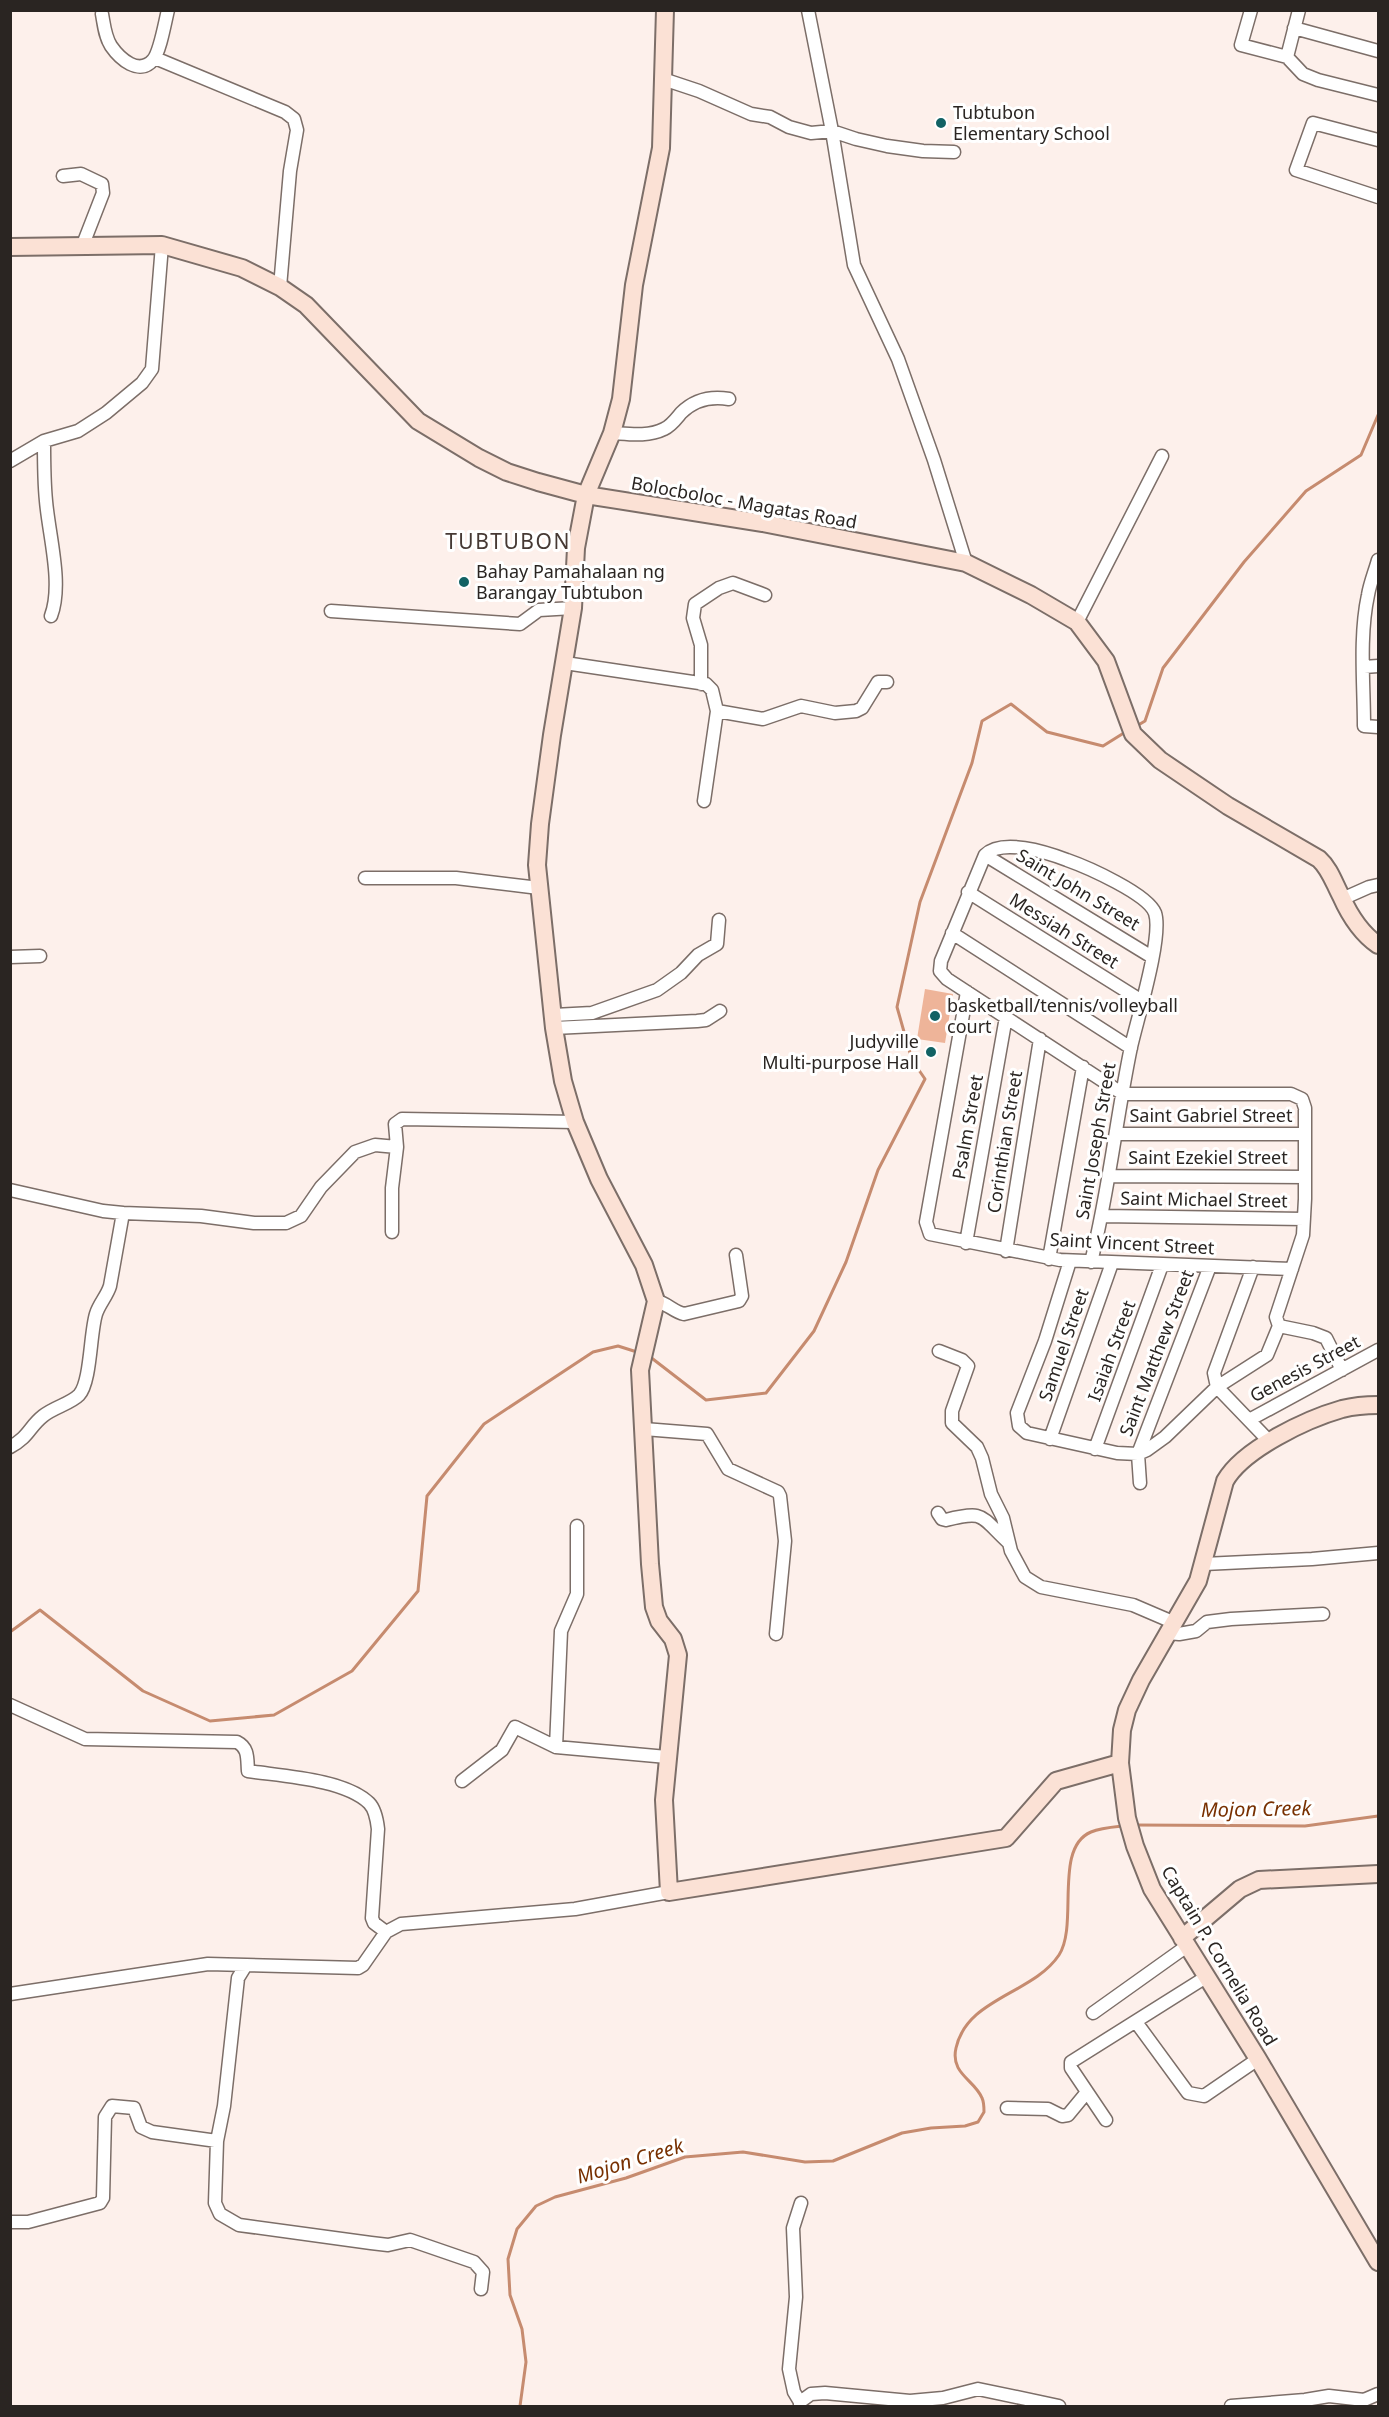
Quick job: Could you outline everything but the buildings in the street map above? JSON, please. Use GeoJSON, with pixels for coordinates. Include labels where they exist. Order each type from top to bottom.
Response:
{"type":"FeatureCollection","features":[{"type":"Feature","properties":{"kind":"street"},"geometry":{"type":"LineString","coordinates":[[102,14],[104,30],[111,45],[128,63],[146,67],[155,58],[168,10]]}},
{"type":"Feature","properties":{"kind":"street"},"geometry":{"type":"LineString","coordinates":[[665,10],[661,148],[634,285],[621,399],[612,433],[586,495],[576,548],[573,608],[552,735],[537,865],[554,1022],[563,1081],[575,1122],[599,1179],[644,1265],[656,1301],[640,1370],[654,1607],[659,1621],[673,1639],[678,1655],[664,1800],[669,1892]]}},
{"type":"Feature","properties":{"kind":"street"},"geometry":{"type":"LineString","coordinates":[[808,10],[832,131],[854,266],[902,369],[934,460],[966,563]]}},
{"type":"Feature","properties":{"kind":"street"},"geometry":{"type":"LineString","coordinates":[[1251,10],[1241,45],[1287,57],[1303,74],[1317,80],[1378,95]]}},
{"type":"Feature","properties":{"kind":"street"},"geometry":{"type":"LineString","coordinates":[[1287,57],[1299,10]]}},
{"type":"Feature","properties":{"kind":"street"},"geometry":{"type":"LineString","coordinates":[[1294,28],[1378,51]]}},
{"type":"Feature","properties":{"kind":"street"},"geometry":{"type":"LineString","coordinates":[[155,58],[285,112],[294,119],[297,130],[290,171],[280,287]]}},
{"type":"Feature","properties":{"kind":"street"},"geometry":{"type":"LineString","coordinates":[[663,79],[699,91],[751,114],[770,117],[789,127],[811,133],[832,131],[887,146],[922,151],[954,152]]}},
{"type":"Feature","properties":{"kind":"street"},"geometry":{"type":"LineString","coordinates":[[1378,140],[1313,123],[1296,170],[1378,197]]}},
{"type":"Feature","properties":{"kind":"street"},"geometry":{"type":"LineString","coordinates":[[63,176],[81,174],[102,184],[103,193],[82,247]]}},
{"type":"Feature","properties":{"kind":"street"},"geometry":{"type":"LineString","coordinates":[[10,461],[44,441],[78,431],[106,413],[142,383],[152,369],[162,245]]}},
{"type":"Feature","properties":{"kind":"street","name":"Bolocboloc - Magatas Road"},"geometry":{"type":"LineString","coordinates":[[10,247],[162,245],[242,268],[280,287],[306,305],[418,421],[507,472],[586,495],[763,524],[966,563],[1031,595],[1077,622],[1106,661],[1131,728],[1160,760],[1209,793],[1319,859],[1327,867],[1351,916],[1378,945]]}},
{"type":"Feature","properties":{"kind":"street"},"geometry":{"type":"LineString","coordinates":[[612,433],[636,435],[655,433],[667,428],[688,406],[707,398],[729,399]]}},
{"type":"Feature","properties":{"kind":"street"},"geometry":{"type":"LineString","coordinates":[[44,441],[44,483],[56,586],[55,607],[51,616]]}},
{"type":"Feature","properties":{"kind":"street"},"geometry":{"type":"LineString","coordinates":[[1077,622],[1161,456]]}},
{"type":"Feature","properties":{"kind":"street"},"geometry":{"type":"LineString","coordinates":[[1378,560],[1373,596],[1364,630],[1364,726],[1378,728]]}},
{"type":"Feature","properties":{"kind":"street"},"geometry":{"type":"LineString","coordinates":[[701,684],[701,645],[693,618],[695,604],[719,588],[733,583],[765,595]]}},
{"type":"Feature","properties":{"kind":"street"},"geometry":{"type":"LineString","coordinates":[[331,611],[520,624],[539,610],[573,608]]}},
{"type":"Feature","properties":{"kind":"street"},"geometry":{"type":"LineString","coordinates":[[565,663],[710,686],[717,711],[704,801]]}},
{"type":"Feature","properties":{"kind":"street"},"geometry":{"type":"LineString","coordinates":[[1364,667],[1378,666]]}},
{"type":"Feature","properties":{"kind":"street"},"geometry":{"type":"LineString","coordinates":[[717,711],[763,718],[801,706],[835,713],[856,711],[862,708],[878,682],[887,682]]}},
{"type":"Feature","properties":{"kind":"street","name":"Saint Joseph Street"},"geometry":{"type":"LineString","coordinates":[[985,855],[996,847],[1031,850],[1085,866],[1113,880],[1152,908],[1156,927],[1152,957],[1131,1048],[1110,1176],[1091,1262]]}},
{"type":"Feature","properties":{"kind":"street"},"geometry":{"type":"LineString","coordinates":[[985,855],[941,961],[940,971],[947,979],[1123,1094],[1292,1094],[1297,1095],[1304,1103],[1303,1235],[1276,1317],[1279,1326],[1267,1354],[1217,1387],[1165,1437],[1138,1454],[1117,1453],[1050,1439],[1022,1430],[1018,1426],[1017,1413],[1045,1341],[1070,1261]]}},
{"type":"Feature","properties":{"kind":"street","name":"Saint John Street"},"geometry":{"type":"LineString","coordinates":[[985,855],[1152,957]]}},
{"type":"Feature","properties":{"kind":"street"},"geometry":{"type":"LineString","coordinates":[[365,878],[456,878],[540,888]]}},
{"type":"Feature","properties":{"kind":"street"},"geometry":{"type":"LineString","coordinates":[[1342,899],[1378,885]]}},
{"type":"Feature","properties":{"kind":"street","name":"Messiah Street"},"geometry":{"type":"LineString","coordinates":[[968,892],[1142,1001]]}},
{"type":"Feature","properties":{"kind":"street"},"geometry":{"type":"LineString","coordinates":[[554,1022],[592,1013],[657,990],[681,973],[698,955],[717,944],[719,920]]}},
{"type":"Feature","properties":{"kind":"street"},"geometry":{"type":"LineString","coordinates":[[952,933],[1131,1048]]}},
{"type":"Feature","properties":{"kind":"street"},"geometry":{"type":"LineString","coordinates":[[10,957],[40,956]]}},
{"type":"Feature","properties":{"kind":"street","name":"Saint Vincent Street"},"geometry":{"type":"LineString","coordinates":[[967,992],[926,1222],[928,1231],[933,1236],[1049,1259],[1070,1261],[1292,1269]]}},
{"type":"Feature","properties":{"kind":"street"},"geometry":{"type":"LineString","coordinates":[[554,1022],[697,1021],[706,1020],[720,1011]]}},
{"type":"Feature","properties":{"kind":"street","name":"Psalm Street"},"geometry":{"type":"LineString","coordinates":[[966,1243],[1006,1017]]}},
{"type":"Feature","properties":{"kind":"street","name":"Corinthian Street"},"geometry":{"type":"LineString","coordinates":[[1006,1251],[1040,1039]]}},
{"type":"Feature","properties":{"kind":"street"},"geometry":{"type":"LineString","coordinates":[[1049,1259],[1083,1067]]}},
{"type":"Feature","properties":{"kind":"street"},"geometry":{"type":"LineString","coordinates":[[392,1232],[392,1188],[397,1146],[395,1124],[402,1119],[575,1122]]}},
{"type":"Feature","properties":{"kind":"street","name":"Saint Gabriel Street"},"geometry":{"type":"LineString","coordinates":[[1116,1134],[1305,1134]]}},
{"type":"Feature","properties":{"kind":"street"},"geometry":{"type":"LineString","coordinates":[[10,1190],[21,1190],[103,1211],[201,1216],[254,1223],[286,1223],[301,1216],[321,1187],[355,1152],[375,1145],[397,1146]]}},
{"type":"Feature","properties":{"kind":"street","name":"Saint Ezekiel Street"},"geometry":{"type":"LineString","coordinates":[[1110,1176],[1305,1177]]}},
{"type":"Feature","properties":{"kind":"street"},"geometry":{"type":"LineString","coordinates":[[10,1447],[22,1441],[44,1415],[82,1392],[97,1312],[110,1286],[123,1213]]}},
{"type":"Feature","properties":{"kind":"street","name":"Saint Michael Street"},"geometry":{"type":"LineString","coordinates":[[1102,1216],[1304,1219]]}},
{"type":"Feature","properties":{"kind":"street"},"geometry":{"type":"LineString","coordinates":[[656,1301],[684,1314],[739,1301],[742,1296],[736,1255]]}},
{"type":"Feature","properties":{"kind":"street","name":"Samuel Street"},"geometry":{"type":"LineString","coordinates":[[1050,1439],[1112,1263]]}},
{"type":"Feature","properties":{"kind":"street","name":"Isaiah Street"},"geometry":{"type":"LineString","coordinates":[[1095,1449],[1162,1265]]}},
{"type":"Feature","properties":{"kind":"street","name":"Saint Matthew Street"},"geometry":{"type":"LineString","coordinates":[[1138,1454],[1210,1266]]}},
{"type":"Feature","properties":{"kind":"street"},"geometry":{"type":"LineString","coordinates":[[1253,1268],[1214,1367],[1214,1378],[1217,1387],[1269,1442]]}},
{"type":"Feature","properties":{"kind":"street"},"geometry":{"type":"LineString","coordinates":[[1279,1326],[1326,1338],[1342,1370]]}},
{"type":"Feature","properties":{"kind":"street","name":"Genesis Street"},"geometry":{"type":"LineString","coordinates":[[1249,1420],[1378,1350]]}},
{"type":"Feature","properties":{"kind":"street"},"geometry":{"type":"LineString","coordinates":[[939,1351],[962,1360],[968,1366],[952,1410],[952,1423],[977,1447],[991,1494],[1003,1518],[1008,1542],[1025,1577],[1041,1587],[1133,1605],[1179,1634],[1196,1631],[1207,1622],[1323,1614]]}},
{"type":"Feature","properties":{"kind":"street","name":"Captain P. Cornelia Road"},"geometry":{"type":"LineString","coordinates":[[1378,1405],[1356,1406],[1334,1412],[1269,1442],[1237,1464],[1225,1481],[1204,1564],[1191,1597],[1141,1680],[1127,1710],[1122,1730],[1120,1763],[1127,1818],[1152,1889],[1258,2059],[1378,2262]]}},
{"type":"Feature","properties":{"kind":"street"},"geometry":{"type":"LineString","coordinates":[[644,1429],[706,1434],[728,1469],[778,1492],[785,1541],[776,1634]]}},
{"type":"Feature","properties":{"kind":"street"},"geometry":{"type":"LineString","coordinates":[[1138,1454],[1140,1483]]}},
{"type":"Feature","properties":{"kind":"street"},"geometry":{"type":"LineString","coordinates":[[938,1513],[942,1519],[946,1520],[972,1514],[980,1515],[1008,1542]]}},
{"type":"Feature","properties":{"kind":"street"},"geometry":{"type":"LineString","coordinates":[[556,1747],[561,1631],[577,1594],[577,1526]]}},
{"type":"Feature","properties":{"kind":"street"},"geometry":{"type":"LineString","coordinates":[[1204,1564],[1312,1559],[1378,1552]]}},
{"type":"Feature","properties":{"kind":"street"},"geometry":{"type":"LineString","coordinates":[[10,1705],[85,1739],[237,1743],[246,1749],[248,1771],[342,1786],[370,1803],[376,1815],[378,1828],[372,1918],[374,1923],[387,1932]]}},
{"type":"Feature","properties":{"kind":"street"},"geometry":{"type":"LineString","coordinates":[[462,1781],[501,1750],[515,1727],[556,1747],[667,1757]]}},
{"type":"Feature","properties":{"kind":"street"},"geometry":{"type":"LineString","coordinates":[[10,1994],[208,1964],[358,1968],[387,1932],[406,1922],[575,1909],[1006,1838],[1056,1781],[1120,1763]]}},
{"type":"Feature","properties":{"kind":"street"},"geometry":{"type":"LineString","coordinates":[[1093,2013],[1185,1942],[1240,1888],[1259,1880],[1378,1874]]}},
{"type":"Feature","properties":{"kind":"street"},"geometry":{"type":"LineString","coordinates":[[246,1965],[238,1978],[224,2106],[217,2141],[215,2203],[220,2214],[239,2225],[388,2245],[410,2240],[474,2262],[483,2272],[481,2289]]}},
{"type":"Feature","properties":{"kind":"street"},"geometry":{"type":"LineString","coordinates":[[1106,2120],[1071,2068],[1071,2062],[1206,1977]]}},
{"type":"Feature","properties":{"kind":"street"},"geometry":{"type":"LineString","coordinates":[[1136,2022],[1188,2093],[1194,2096],[1204,2096],[1258,2059]]}},
{"type":"Feature","properties":{"kind":"street"},"geometry":{"type":"LineString","coordinates":[[1007,2109],[1048,2109],[1062,2116],[1068,2115],[1087,2092]]}},
{"type":"Feature","properties":{"kind":"street"},"geometry":{"type":"LineString","coordinates":[[10,2223],[28,2222],[100,2203],[103,2198],[105,2117],[112,2106],[135,2109],[141,2127],[152,2132],[217,2141]]}},
{"type":"Feature","properties":{"kind":"street"},"geometry":{"type":"LineString","coordinates":[[801,2203],[794,2228],[796,2297],[789,2369],[794,2392],[800,2404],[811,2394],[825,2393],[944,2402],[978,2389],[1059,2406]]}},
{"type":"Feature","properties":{"kind":"street"},"geometry":{"type":"LineString","coordinates":[[1232,2406],[1329,2396],[1364,2400],[1378,2394]]}},
{"type":"Feature","properties":{"kind":"shaded area","name":"basketball/tennis/volleyball court"},"geometry":{"type":"Polygon","coordinates":[[[925,989],[953,994],[945,1043],[917,1039],[925,989]]]}},
{"type":"Feature","properties":{"kind":"waterway"},"geometry":{"type":"LineString","coordinates":[[1135,727],[1145,721],[1163,668],[1244,562],[1306,491],[1361,455],[1378,415]]}},
{"type":"Feature","properties":{"kind":"waterway"},"geometry":{"type":"LineString","coordinates":[[649,1356],[706,1400],[766,1393],[814,1331],[846,1262],[878,1170],[925,1079],[912,1060],[897,1007],[920,902],[972,763],[982,721],[1011,704],[1047,732],[1103,746],[1127,731]]}},
{"type":"Feature","properties":{"kind":"waterway"},"geometry":{"type":"LineString","coordinates":[[10,1632],[40,1610],[143,1691],[210,1721],[274,1715],[352,1671],[418,1591],[427,1496],[484,1424],[593,1352],[618,1346],[637,1352]]}},
{"type":"Feature","properties":{"kind":"waterway","name":"Mojon Creek"},"geometry":{"type":"LineString","coordinates":[[1135,1825],[1305,1826],[1378,1816]]}},
{"type":"Feature","properties":{"kind":"waterway","name":"Mojon Creek"},"geometry":{"type":"LineString","coordinates":[[520,2406],[526,2362],[522,2329],[510,2295],[508,2259],[517,2229],[536,2206],[555,2197],[626,2178],[685,2157],[743,2152],[805,2162],[833,2161],[902,2133],[965,2126],[978,2122],[984,2112],[983,2100],[960,2070],[955,2057],[963,2031],[973,2018],[1033,1979],[1048,1968],[1059,1955],[1065,1941],[1069,1870],[1073,1854],[1080,1841],[1091,1832],[1122,1826]]}},
{"type":"Feature","properties":{"kind":"place","name":"Tubtubon Elementary School"},"geometry":{"type":"Point","coordinates":[941,123]}},
{"type":"Feature","properties":{"kind":"place","name":"Bahay Pamahalaan ng Barangay Tubtubon"},"geometry":{"type":"Point","coordinates":[464,582]}},
{"type":"Feature","properties":{"kind":"place","name":"basketball/tennis/volleyball court"},"geometry":{"type":"Point","coordinates":[935,1016]}},
{"type":"Feature","properties":{"kind":"place","name":"Judyville Multi-purpose Hall"},"geometry":{"type":"Point","coordinates":[931,1052]}},
{"type":"Feature","properties":{"kind":"district","name":"TUBTUBON"},"geometry":{"type":"Point","coordinates":[508,542]}}]}
